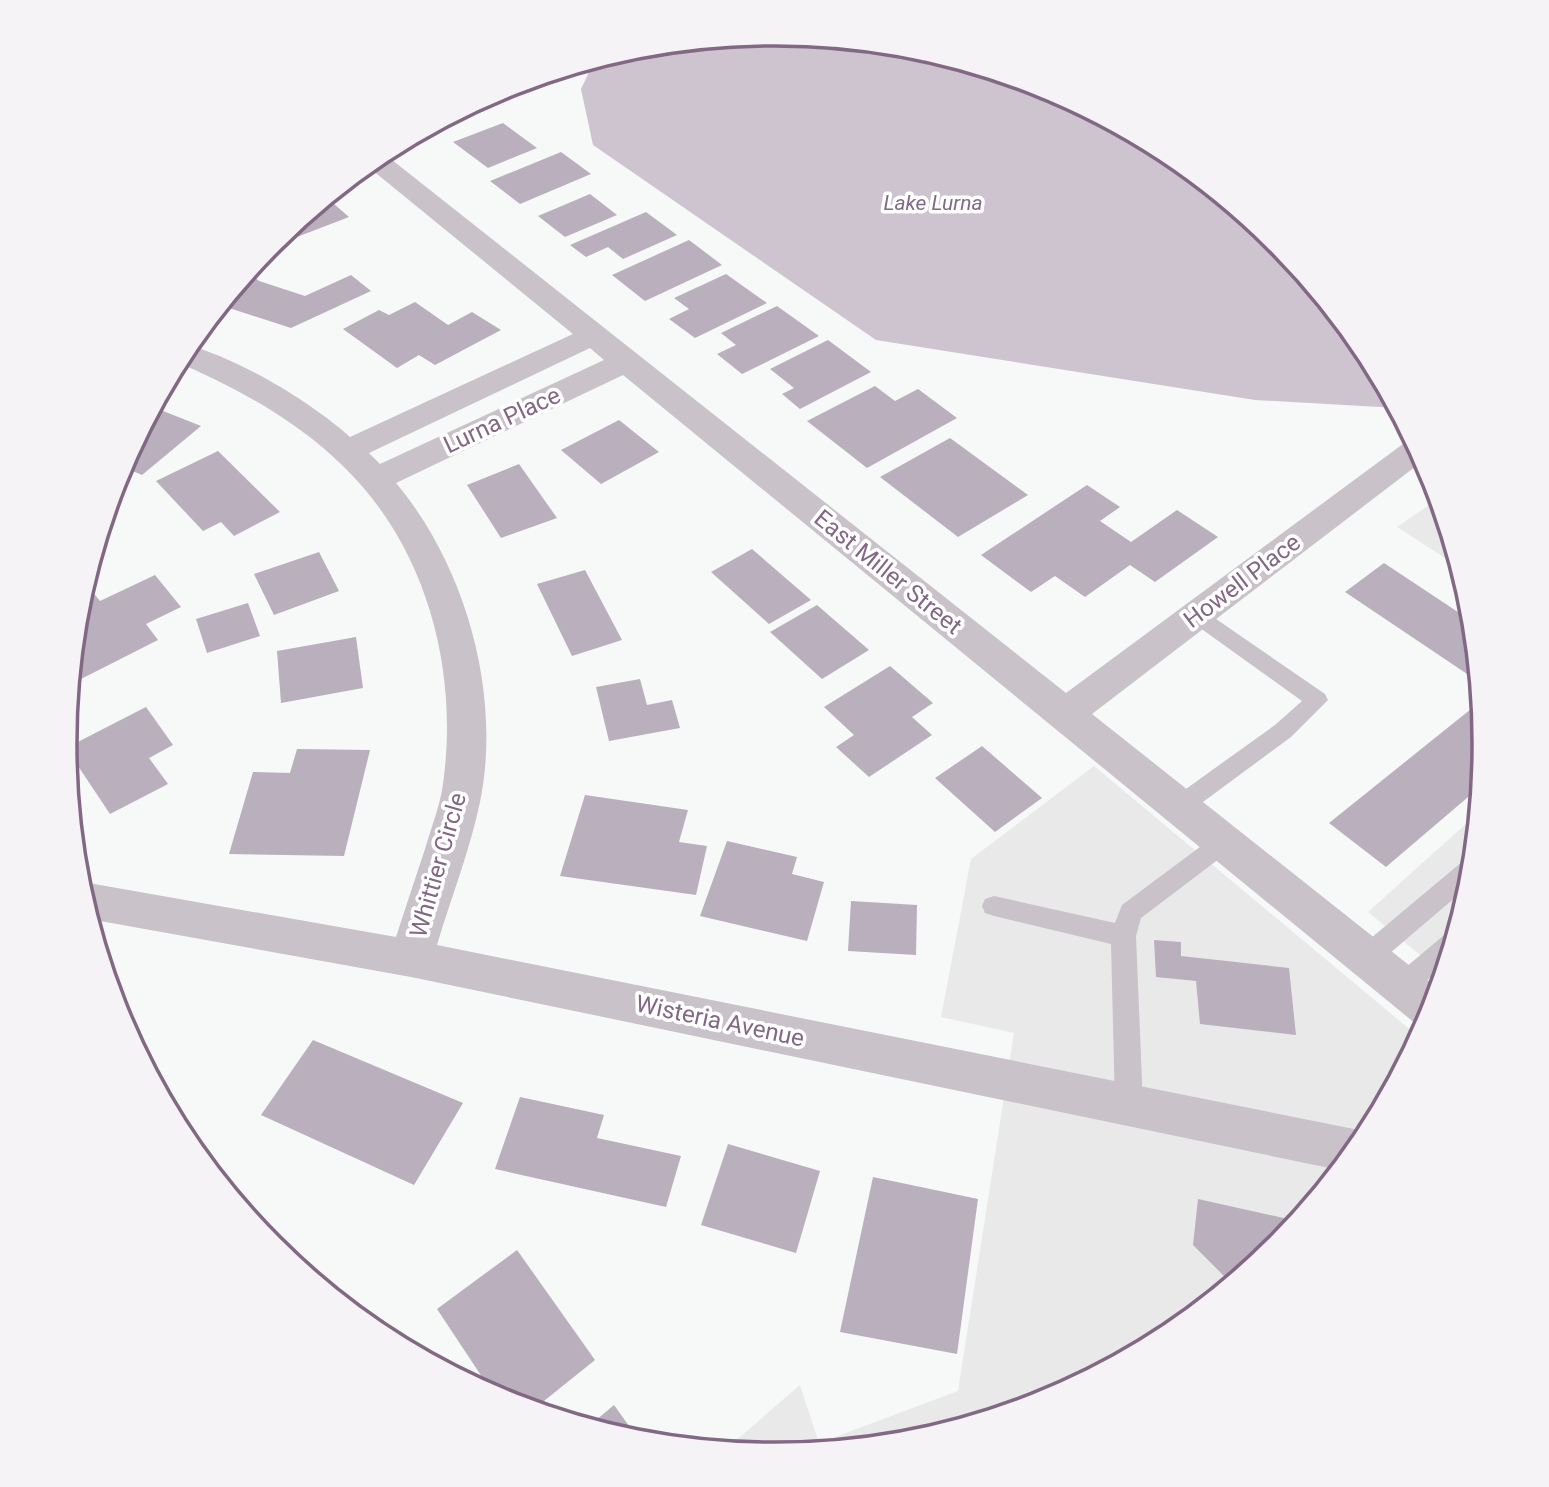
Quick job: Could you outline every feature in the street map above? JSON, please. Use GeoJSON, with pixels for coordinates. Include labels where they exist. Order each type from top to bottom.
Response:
{"type":"FeatureCollection","features":[{"type":"Feature","properties":{"kind":"street","name":"East Miller Street"},"geometry":{"type":"LineString","coordinates":[[383,166],[1417,998]]}},
{"type":"Feature","properties":{"kind":"street","name":"Lurna Place"},"geometry":{"type":"LineString","coordinates":[[347,451],[594,335]]}},
{"type":"Feature","properties":{"kind":"street","name":"Whittier Circle"},"geometry":{"type":"LineString","coordinates":[[193,358],[254,386],[285,405],[347,451],[376,480],[410,529],[433,575],[459,648],[466,720],[460,800],[411,958]]}},
{"type":"Feature","properties":{"kind":"street","name":"Lurna Place"},"geometry":{"type":"LineString","coordinates":[[376,480],[627,361]]}},
{"type":"Feature","properties":{"kind":"street","name":"Howell Place"},"geometry":{"type":"LineString","coordinates":[[1065,714],[1409,454]]}},
{"type":"Feature","properties":{"kind":"street","name":"Wisteria Avenue"},"geometry":{"type":"LineString","coordinates":[[95,902],[411,958],[1342,1149]]}},
{"type":"Feature","properties":{"kind":"lane"},"geometry":{"type":"LineString","coordinates":[[1180,806],[1283,731],[1317,700],[1196,615]]}},
{"type":"Feature","properties":{"kind":"lane"},"geometry":{"type":"LineString","coordinates":[[1129,1105],[1123,936],[1131,912],[1224,842]]}},
{"type":"Feature","properties":{"kind":"lane"},"geometry":{"type":"LineString","coordinates":[[1367,957],[1459,879]]}},
{"type":"Feature","properties":{"kind":"lane"},"geometry":{"type":"LineString","coordinates":[[994,906],[1123,936]]}},
{"type":"Feature","properties":{"kind":"lane"},"geometry":{"type":"LineString","coordinates":[[1417,998],[1433,973]]}},
{"type":"Feature","properties":{"kind":"shaded area"},"geometry":{"type":"Polygon","coordinates":[[[1430,504],[1448,560],[1397,527],[1430,504]]]}},
{"type":"Feature","properties":{"kind":"shaded area"},"geometry":{"type":"Polygon","coordinates":[[[1094,766],[1411,1030],[1379,1092],[1355,1131],[1299,1204],[1235,1268],[1162,1324],[1083,1370],[999,1404],[911,1428],[829,1439],[958,1391],[1014,1033],[941,1017],[971,859],[1094,766]]]}},
{"type":"Feature","properties":{"kind":"shaded area"},"geometry":{"type":"Polygon","coordinates":[[[1468,822],[1459,880],[1435,968],[1368,912],[1468,822]]]}},
{"type":"Feature","properties":{"kind":"shaded area"},"geometry":{"type":"Polygon","coordinates":[[[800,1385],[818,1440],[736,1440],[800,1385]]]}},
{"type":"Feature","properties":{"kind":"water","name":"Lake Lurna"},"geometry":{"type":"Polygon","coordinates":[[[774,46],[866,51],[911,59],[955,69],[1042,99],[1124,139],[1162,163],[1235,219],[1299,283],[1328,319],[1355,356],[1386,407],[1255,400],[876,340],[593,145],[581,89],[590,70],[638,59],[683,51],[774,46]]]}},
{"type":"Feature","properties":{"kind":"building"},"geometry":{"type":"Polygon","coordinates":[[[503,123],[537,148],[488,168],[453,142],[503,123]]]}},
{"type":"Feature","properties":{"kind":"building"},"geometry":{"type":"Polygon","coordinates":[[[561,152],[591,174],[520,204],[490,181],[561,152]]]}},
{"type":"Feature","properties":{"kind":"building"},"geometry":{"type":"Polygon","coordinates":[[[590,194],[617,215],[565,237],[538,216],[590,194]]]}},
{"type":"Feature","properties":{"kind":"building"},"geometry":{"type":"Polygon","coordinates":[[[333,203],[349,217],[297,237],[333,203]]]}},
{"type":"Feature","properties":{"kind":"building"},"geometry":{"type":"Polygon","coordinates":[[[646,212],[677,235],[623,259],[608,247],[586,257],[570,245],[646,212]]]}},
{"type":"Feature","properties":{"kind":"building"},"geometry":{"type":"Polygon","coordinates":[[[689,240],[722,265],[645,301],[612,275],[689,240]]]}},
{"type":"Feature","properties":{"kind":"building"},"geometry":{"type":"Polygon","coordinates":[[[726,274],[767,303],[695,338],[669,319],[689,309],[674,298],[726,274]]]}},
{"type":"Feature","properties":{"kind":"building"},"geometry":{"type":"Polygon","coordinates":[[[351,275],[371,291],[291,328],[230,308],[255,278],[305,296],[351,275]]]}},
{"type":"Feature","properties":{"kind":"building"},"geometry":{"type":"Polygon","coordinates":[[[415,302],[448,325],[472,312],[501,330],[435,365],[419,355],[397,368],[343,329],[379,310],[389,315],[415,302]]]}},
{"type":"Feature","properties":{"kind":"building"},"geometry":{"type":"Polygon","coordinates":[[[777,306],[819,336],[742,374],[717,354],[736,345],[721,333],[777,306]]]}},
{"type":"Feature","properties":{"kind":"building"},"geometry":{"type":"Polygon","coordinates":[[[828,340],[871,372],[800,409],[782,394],[794,388],[770,369],[828,340]]]}},
{"type":"Feature","properties":{"kind":"building"},"geometry":{"type":"Polygon","coordinates":[[[875,386],[895,401],[918,389],[957,418],[867,468],[807,421],[875,386]]]}},
{"type":"Feature","properties":{"kind":"building"},"geometry":{"type":"Polygon","coordinates":[[[161,410],[201,426],[142,475],[132,471],[161,410]]]}},
{"type":"Feature","properties":{"kind":"building"},"geometry":{"type":"Polygon","coordinates":[[[619,420],[659,452],[601,484],[561,450],[619,420]]]}},
{"type":"Feature","properties":{"kind":"building"},"geometry":{"type":"Polygon","coordinates":[[[950,438],[1028,495],[958,537],[880,477],[950,438]]]}},
{"type":"Feature","properties":{"kind":"building"},"geometry":{"type":"Polygon","coordinates":[[[218,451],[280,512],[234,536],[221,522],[203,531],[156,481],[218,451]]]}},
{"type":"Feature","properties":{"kind":"building"},"geometry":{"type":"Polygon","coordinates":[[[519,464],[557,518],[501,538],[467,485],[519,464]]]}},
{"type":"Feature","properties":{"kind":"building"},"geometry":{"type":"Polygon","coordinates":[[[1087,485],[1120,507],[1100,521],[1131,542],[1177,510],[1218,537],[1155,582],[1130,565],[1085,597],[1055,576],[1031,592],[981,555],[1087,485]]]}},
{"type":"Feature","properties":{"kind":"building"},"geometry":{"type":"Polygon","coordinates":[[[752,549],[811,600],[769,624],[711,572],[752,549]]]}},
{"type":"Feature","properties":{"kind":"building"},"geometry":{"type":"Polygon","coordinates":[[[319,552],[339,591],[274,615],[254,574],[319,552]]]}},
{"type":"Feature","properties":{"kind":"building"},"geometry":{"type":"Polygon","coordinates":[[[1384,563],[1460,613],[1469,675],[1345,592],[1384,563]]]}},
{"type":"Feature","properties":{"kind":"building"},"geometry":{"type":"Polygon","coordinates":[[[585,570],[622,640],[572,656],[537,584],[585,570]]]}},
{"type":"Feature","properties":{"kind":"building"},"geometry":{"type":"Polygon","coordinates":[[[155,575],[181,607],[146,624],[158,640],[80,680],[93,593],[100,601],[155,575]]]}},
{"type":"Feature","properties":{"kind":"building"},"geometry":{"type":"Polygon","coordinates":[[[248,603],[260,636],[207,653],[196,619],[248,603]]]}},
{"type":"Feature","properties":{"kind":"building"},"geometry":{"type":"Polygon","coordinates":[[[817,605],[869,650],[822,679],[770,632],[817,605]]]}},
{"type":"Feature","properties":{"kind":"building"},"geometry":{"type":"Polygon","coordinates":[[[356,637],[363,688],[281,703],[277,651],[356,637]]]}},
{"type":"Feature","properties":{"kind":"building"},"geometry":{"type":"Polygon","coordinates":[[[890,666],[933,703],[912,717],[932,735],[869,777],[836,747],[854,735],[824,707],[890,666]]]}},
{"type":"Feature","properties":{"kind":"building"},"geometry":{"type":"Polygon","coordinates":[[[640,679],[647,705],[672,700],[680,728],[609,741],[596,687],[640,679]]]}},
{"type":"Feature","properties":{"kind":"building"},"geometry":{"type":"Polygon","coordinates":[[[146,707],[173,745],[149,758],[168,784],[110,814],[77,764],[76,743],[146,707]]]}},
{"type":"Feature","properties":{"kind":"building"},"geometry":{"type":"Polygon","coordinates":[[[1471,709],[1470,795],[1386,867],[1329,823],[1471,709]]]}},
{"type":"Feature","properties":{"kind":"building"},"geometry":{"type":"Polygon","coordinates":[[[982,746],[1042,798],[995,832],[935,778],[982,746]]]}},
{"type":"Feature","properties":{"kind":"building"},"geometry":{"type":"Polygon","coordinates":[[[297,749],[370,750],[344,856],[229,854],[253,772],[290,773],[297,749]]]}},
{"type":"Feature","properties":{"kind":"building"},"geometry":{"type":"Polygon","coordinates":[[[585,795],[688,810],[679,842],[707,846],[696,895],[560,876],[585,795]]]}},
{"type":"Feature","properties":{"kind":"building"},"geometry":{"type":"Polygon","coordinates":[[[727,841],[797,857],[792,874],[824,882],[807,941],[700,916],[727,841]]]}},
{"type":"Feature","properties":{"kind":"building"},"geometry":{"type":"Polygon","coordinates":[[[851,901],[917,905],[916,955],[848,951],[851,901]]]}},
{"type":"Feature","properties":{"kind":"building"},"geometry":{"type":"Polygon","coordinates":[[[1154,940],[1181,942],[1181,956],[1289,968],[1296,1035],[1200,1024],[1196,981],[1156,977],[1154,940]]]}},
{"type":"Feature","properties":{"kind":"building"},"geometry":{"type":"Polygon","coordinates":[[[313,1040],[463,1103],[414,1185],[261,1115],[313,1040]]]}},
{"type":"Feature","properties":{"kind":"building"},"geometry":{"type":"Polygon","coordinates":[[[520,1097],[604,1115],[597,1138],[681,1156],[666,1207],[495,1169],[520,1097]]]}},
{"type":"Feature","properties":{"kind":"building"},"geometry":{"type":"Polygon","coordinates":[[[728,1144],[820,1171],[796,1253],[701,1225],[728,1144]]]}},
{"type":"Feature","properties":{"kind":"building"},"geometry":{"type":"Polygon","coordinates":[[[873,1177],[978,1199],[957,1354],[840,1332],[873,1177]]]}},
{"type":"Feature","properties":{"kind":"building"},"geometry":{"type":"Polygon","coordinates":[[[1198,1199],[1285,1218],[1224,1276],[1193,1245],[1198,1199]]]}},
{"type":"Feature","properties":{"kind":"building"},"geometry":{"type":"Polygon","coordinates":[[[517,1250],[595,1360],[543,1402],[482,1377],[437,1309],[517,1250]]]}},
{"type":"Feature","properties":{"kind":"building"},"geometry":{"type":"Polygon","coordinates":[[[614,1405],[629,1426],[598,1419],[614,1405]]]}}]}
